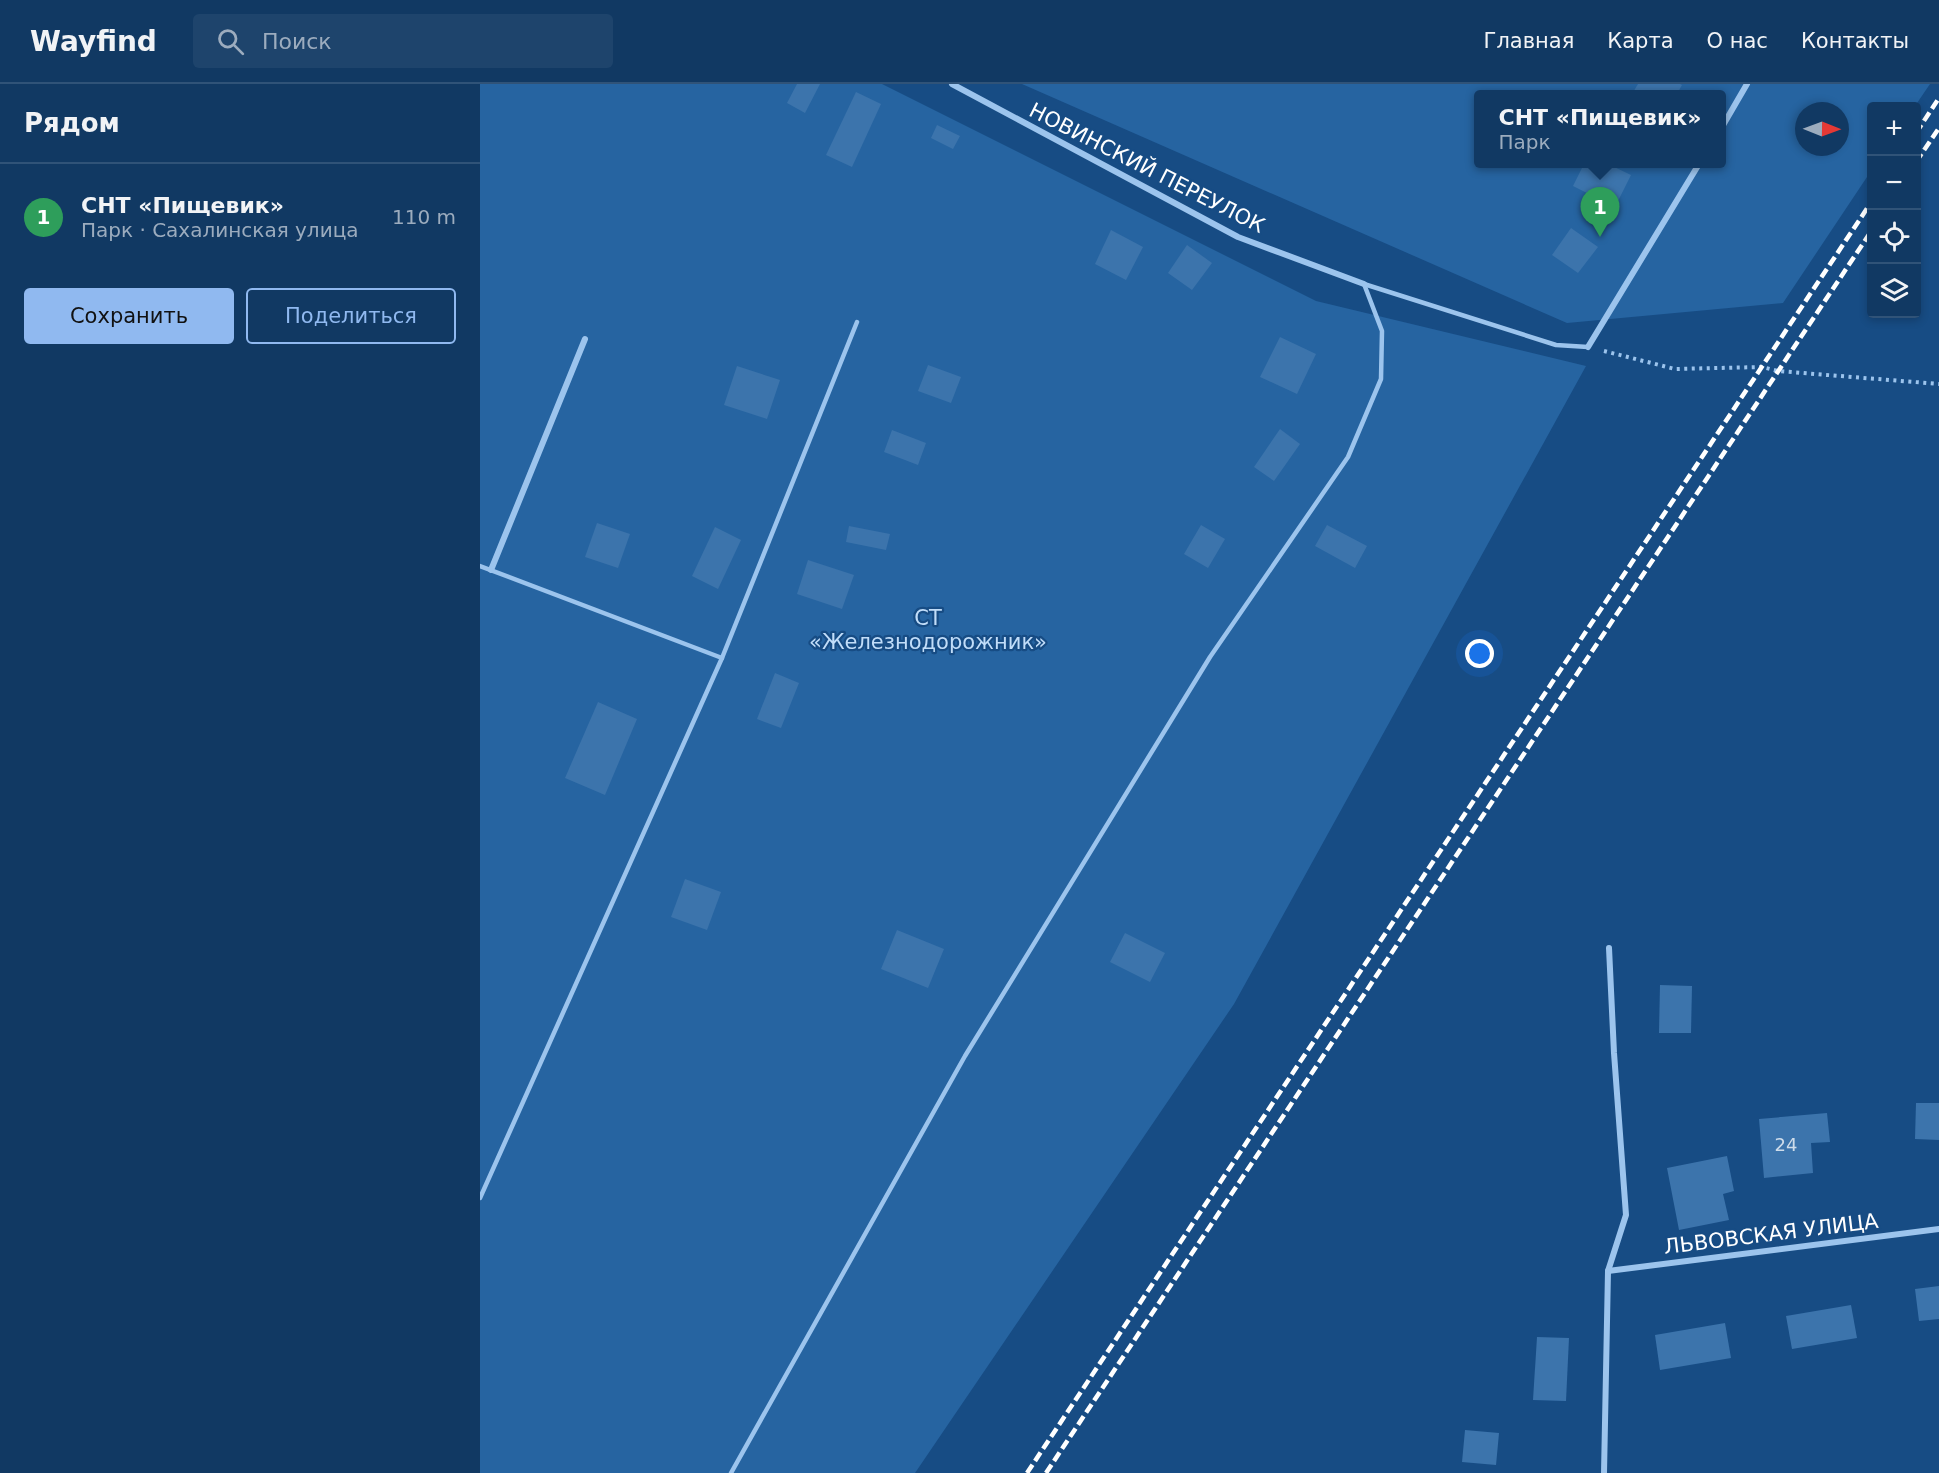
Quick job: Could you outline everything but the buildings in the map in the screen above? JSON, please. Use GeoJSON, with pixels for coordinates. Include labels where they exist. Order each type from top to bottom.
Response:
{"type":"FeatureCollection","features":[{"type":"Feature","properties":{"kind":"street","name":"НОВИНСКИЙ ПЕРЕУЛОК"},"geometry":{"type":"LineString","coordinates":[[952,84],[1238,237],[1364,284]]}},
{"type":"Feature","properties":{"kind":"street"},"geometry":{"type":"LineString","coordinates":[[1726,120],[1747,84]]}},
{"type":"Feature","properties":{"kind":"street"},"geometry":{"type":"LineString","coordinates":[[1588,347],[1697,168]]}},
{"type":"Feature","properties":{"kind":"street"},"geometry":{"type":"LineString","coordinates":[[491,570],[585,339]]}},
{"type":"Feature","properties":{"kind":"street"},"geometry":{"type":"LineString","coordinates":[[1604,1473],[1608,1271],[1626,1215],[1609,948]]}},
{"type":"Feature","properties":{"kind":"street","name":"ЛЬВОВСКАЯ УЛИЦА"},"geometry":{"type":"LineString","coordinates":[[1608,1271],[1939,1228]]}},
{"type":"Feature","properties":{"kind":"lane"},"geometry":{"type":"LineString","coordinates":[[1364,284],[1556,345],[1588,347]]}},
{"type":"Feature","properties":{"kind":"lane"},"geometry":{"type":"LineString","coordinates":[[731,1473],[965,1056],[1210,657],[1348,457],[1381,379],[1382,332],[1364,284]]}},
{"type":"Feature","properties":{"kind":"lane"},"geometry":{"type":"LineString","coordinates":[[480,1198],[722,658],[857,322]]}},
{"type":"Feature","properties":{"kind":"lane"},"geometry":{"type":"LineString","coordinates":[[480,566],[722,658]]}},
{"type":"Feature","properties":{"kind":"path"},"geometry":{"type":"LineString","coordinates":[[1588,347],[1675,369],[1762,367],[1778,371],[1939,384]]}},
{"type":"Feature","properties":{"kind":"green space","name":"СТ «Железнодорожник»"},"geometry":{"type":"Polygon","coordinates":[[[480,84],[882,84],[1316,301],[1586,366],[1234,1004],[915,1473],[480,1473],[480,84]]]}},
{"type":"Feature","properties":{"kind":"green space"},"geometry":{"type":"Polygon","coordinates":[[[1022,84],[1930,84],[1918,102],[1867,102],[1867,177],[1783,303],[1567,323],[1022,84]]]}},
{"type":"Feature","properties":{"kind":"railway"},"geometry":{"type":"LineString","coordinates":[[1921,125],[1939,98]]}},
{"type":"Feature","properties":{"kind":"railway"},"geometry":{"type":"LineString","coordinates":[[1920,156],[1939,128]]}},
{"type":"Feature","properties":{"kind":"railway"},"geometry":{"type":"LineString","coordinates":[[1027,1473],[1867,209]]}},
{"type":"Feature","properties":{"kind":"railway"},"geometry":{"type":"LineString","coordinates":[[1046,1473],[1867,238]]}},
{"type":"Feature","properties":{"kind":"place","name":"СНТ «Пищевик»"},"geometry":{"type":"Point","coordinates":[1600,237]}}]}
